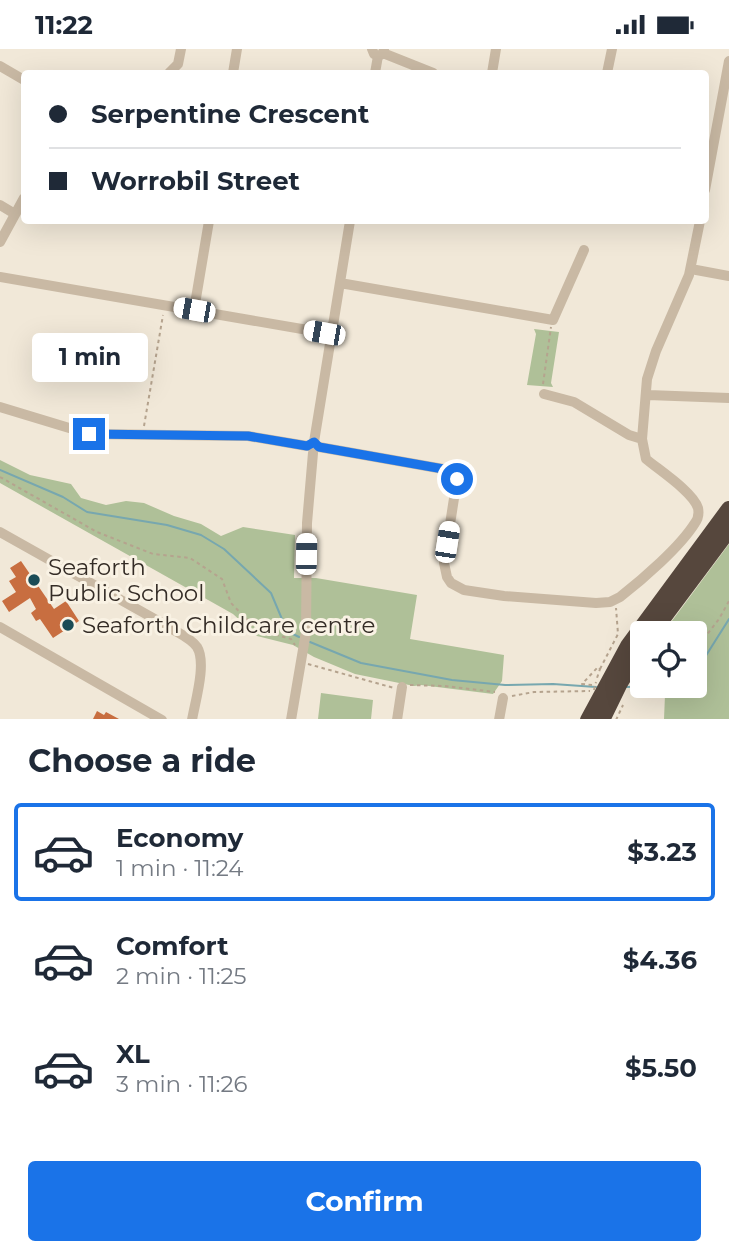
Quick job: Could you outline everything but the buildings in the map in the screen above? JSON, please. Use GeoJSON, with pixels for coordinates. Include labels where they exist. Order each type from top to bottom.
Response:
{"type":"FeatureCollection","features":[{"type":"Feature","properties":{"kind":"highway"},"geometry":{"type":"LineString","coordinates":[[588,719],[642,627],[729,509]]}},
{"type":"Feature","properties":{"kind":"highway"},"geometry":{"type":"LineString","coordinates":[[661,621],[729,530]]}},
{"type":"Feature","properties":{"kind":"highway"},"geometry":{"type":"LineString","coordinates":[[602,719],[605,686],[630,660]]}},
{"type":"Feature","properties":{"kind":"street"},"geometry":{"type":"LineString","coordinates":[[234,70],[237,49]]}},
{"type":"Feature","properties":{"kind":"street"},"geometry":{"type":"LineString","coordinates":[[492,70],[496,49]]}},
{"type":"Feature","properties":{"kind":"street"},"geometry":{"type":"LineString","coordinates":[[608,70],[612,49]]}},
{"type":"Feature","properties":{"kind":"street"},"geometry":{"type":"LineString","coordinates":[[174,70],[178,51]]}},
{"type":"Feature","properties":{"kind":"street"},"geometry":{"type":"LineString","coordinates":[[375,70],[379,52],[425,70]]}},
{"type":"Feature","properties":{"kind":"street"},"geometry":{"type":"LineString","coordinates":[[709,174],[725,117],[729,61]]}},
{"type":"Feature","properties":{"kind":"street"},"geometry":{"type":"LineString","coordinates":[[0,66],[21,78]]}},
{"type":"Feature","properties":{"kind":"street"},"geometry":{"type":"LineString","coordinates":[[0,242],[21,203]]}},
{"type":"Feature","properties":{"kind":"street"},"geometry":{"type":"LineString","coordinates":[[0,205],[15,213]]}},
{"type":"Feature","properties":{"kind":"street"},"geometry":{"type":"LineString","coordinates":[[194,310],[208,224]]}},
{"type":"Feature","properties":{"kind":"street"},"geometry":{"type":"LineString","coordinates":[[291,719],[302,663],[300,645],[306,632],[307,523],[313,447],[350,224]]}},
{"type":"Feature","properties":{"kind":"street"},"geometry":{"type":"LineString","coordinates":[[0,407],[89,434],[248,436],[449,470],[457,479],[444,563],[447,577],[455,586],[504,596],[596,603],[615,600],[682,539],[699,515],[697,506],[688,493],[646,459],[642,439],[648,395],[647,379],[656,351],[685,290],[699,224]]}},
{"type":"Feature","properties":{"kind":"street"},"geometry":{"type":"LineString","coordinates":[[340,283],[553,320],[584,250]]}},
{"type":"Feature","properties":{"kind":"street"},"geometry":{"type":"LineString","coordinates":[[691,269],[729,276]]}},
{"type":"Feature","properties":{"kind":"street"},"geometry":{"type":"LineString","coordinates":[[0,277],[331,334]]}},
{"type":"Feature","properties":{"kind":"street"},"geometry":{"type":"LineString","coordinates":[[544,394],[574,402],[629,435],[642,439]]}},
{"type":"Feature","properties":{"kind":"street"},"geometry":{"type":"LineString","coordinates":[[648,395],[729,398]]}},
{"type":"Feature","properties":{"kind":"street"},"geometry":{"type":"LineString","coordinates":[[0,532],[169,627],[194,644],[200,653],[201,666],[192,719]]}},
{"type":"Feature","properties":{"kind":"street"},"geometry":{"type":"LineString","coordinates":[[0,627],[162,719]]}},
{"type":"Feature","properties":{"kind":"street"},"geometry":{"type":"LineString","coordinates":[[397,719],[402,687]]}},
{"type":"Feature","properties":{"kind":"street"},"geometry":{"type":"LineString","coordinates":[[499,719],[503,698]]}},
{"type":"Feature","properties":{"kind":"path"},"geometry":{"type":"LineString","coordinates":[[143,434],[164,306]]}},
{"type":"Feature","properties":{"kind":"path"},"geometry":{"type":"LineString","coordinates":[[544,394],[544,369],[553,320]]}},
{"type":"Feature","properties":{"kind":"path"},"geometry":{"type":"LineString","coordinates":[[0,477],[97,532],[153,554],[190,558],[222,579],[231,603],[256,629],[290,639],[300,645]]}},
{"type":"Feature","properties":{"kind":"path"},"geometry":{"type":"LineString","coordinates":[[615,600],[618,634],[605,686],[616,719]]}},
{"type":"Feature","properties":{"kind":"path"},"geometry":{"type":"LineString","coordinates":[[707,634],[729,601]]}},
{"type":"Feature","properties":{"kind":"path"},"geometry":{"type":"LineString","coordinates":[[302,663],[393,688],[419,684],[445,685],[499,693],[503,698],[534,692],[573,693],[605,686]]}},
{"type":"Feature","properties":{"kind":"green space"},"geometry":{"type":"Polygon","coordinates":[[[534,329],[559,332],[551,383],[553,387],[527,385],[536,334],[534,329]]]}},
{"type":"Feature","properties":{"kind":"green space"},"geometry":{"type":"Polygon","coordinates":[[[0,460],[30,475],[71,484],[81,498],[106,505],[126,501],[144,503],[201,524],[221,536],[243,527],[295,535],[294,578],[316,578],[417,595],[410,639],[504,655],[502,681],[493,694],[414,686],[355,674],[293,645],[257,636],[233,614],[0,483],[0,460]]]}},
{"type":"Feature","properties":{"kind":"green space"},"geometry":{"type":"Polygon","coordinates":[[[729,544],[729,719],[664,719],[665,698],[707,698],[707,621],[672,621],[729,544]]]}},
{"type":"Feature","properties":{"kind":"green space"},"geometry":{"type":"Polygon","coordinates":[[[321,693],[373,700],[371,719],[318,719],[321,693]]]}},
{"type":"Feature","properties":{"kind":"waterway"},"geometry":{"type":"LineString","coordinates":[[0,470],[63,497],[87,512],[167,525],[201,535],[224,549],[271,593],[287,631],[299,637]]}},
{"type":"Feature","properties":{"kind":"waterway"},"geometry":{"type":"LineString","coordinates":[[707,654],[729,619]]}},
{"type":"Feature","properties":{"kind":"waterway"},"geometry":{"type":"LineString","coordinates":[[310,642],[361,663],[452,680],[505,685],[596,687]]}},
{"type":"Feature","properties":{"kind":"waterway"},"geometry":{"type":"LineString","coordinates":[[626,687],[630,687]]}},
{"type":"Feature","properties":{"kind":"place","name":"Seaforth Public School"},"geometry":{"type":"Point","coordinates":[34,580]}},
{"type":"Feature","properties":{"kind":"place","name":"Seaforth Childcare centre"},"geometry":{"type":"Point","coordinates":[68,625]}},
{"type":"Feature","properties":{"kind":"route"},"geometry":{"type":"LineString","coordinates":[[89,434],[248,436],[307,446],[314,442],[318,443],[319,447],[449,470],[457,479]]}}]}
